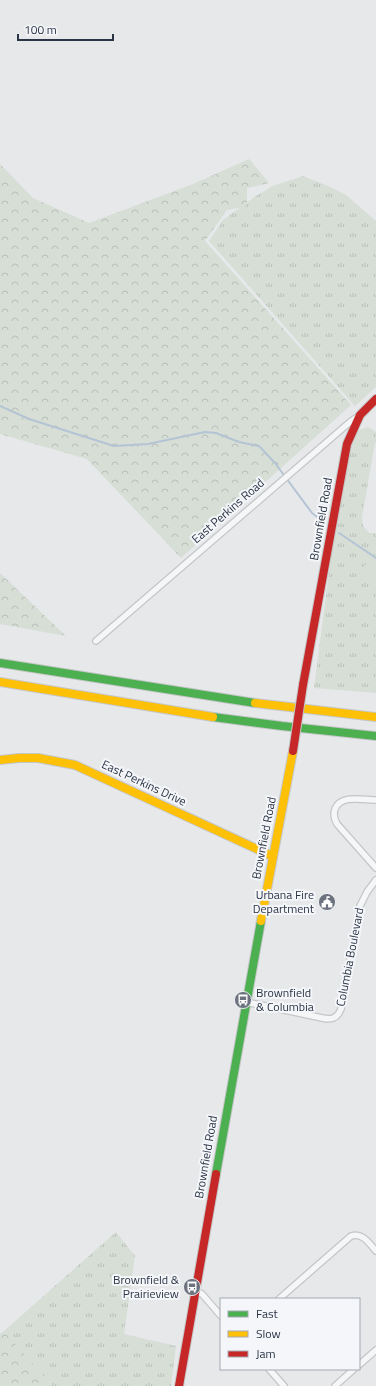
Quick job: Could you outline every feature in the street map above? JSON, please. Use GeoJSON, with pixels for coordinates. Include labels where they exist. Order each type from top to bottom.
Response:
{"type":"FeatureCollection","features":[{"type":"Feature","properties":{"kind":"main road","name":"East Perkins Road"},"geometry":{"type":"LineString","coordinates":[[360,415],[376,399]]}},
{"type":"Feature","properties":{"kind":"main road","name":"Brownfield Road"},"geometry":{"type":"LineString","coordinates":[[179,1386],[272,856],[293,751],[303,686],[346,449],[352,429],[360,415]]}},
{"type":"Feature","properties":{"kind":"main road"},"geometry":{"type":"LineString","coordinates":[[0,663],[244,702],[376,717]]}},
{"type":"Feature","properties":{"kind":"main road"},"geometry":{"type":"LineString","coordinates":[[0,682],[239,720],[328,732],[376,736]]}},
{"type":"Feature","properties":{"kind":"main road","name":"East Perkins Drive"},"geometry":{"type":"LineString","coordinates":[[0,760],[32,757],[75,765],[272,856]]}},
{"type":"Feature","properties":{"kind":"street","name":"East Perkins Road"},"geometry":{"type":"LineString","coordinates":[[96,641],[291,472],[360,415]]}},
{"type":"Feature","properties":{"kind":"street"},"geometry":{"type":"LineString","coordinates":[[376,800],[346,799],[336,806],[334,816],[337,824],[376,868]]}},
{"type":"Feature","properties":{"kind":"street","name":"Columbia Boulevard"},"geometry":{"type":"LineString","coordinates":[[246,1002],[322,1018],[328,1019],[336,1017],[341,1009],[360,906],[367,892],[376,880]]}},
{"type":"Feature","properties":{"kind":"street"},"geometry":{"type":"LineString","coordinates":[[280,1298],[346,1239],[353,1235],[358,1235],[366,1239],[376,1251]]}},
{"type":"Feature","properties":{"kind":"street"},"geometry":{"type":"LineString","coordinates":[[195,1291],[202,1294],[220,1315]]}},
{"type":"Feature","properties":{"kind":"street"},"geometry":{"type":"LineString","coordinates":[[360,1364],[376,1350]]}},
{"type":"Feature","properties":{"kind":"street"},"geometry":{"type":"LineString","coordinates":[[270,1370],[284,1386]]}},
{"type":"Feature","properties":{"kind":"street"},"geometry":{"type":"LineString","coordinates":[[335,1386],[353,1370]]}},
{"type":"Feature","properties":{"kind":"green space"},"geometry":{"type":"Polygon","coordinates":[[[249,159],[269,183],[247,188],[247,206],[227,210],[205,241],[351,405],[181,558],[87,459],[0,434],[0,164],[33,198],[89,223],[193,184],[249,159]]]}},
{"type":"Feature","properties":{"kind":"green space"},"geometry":{"type":"Polygon","coordinates":[[[303,176],[346,195],[376,221],[376,387],[355,406],[209,241],[223,220],[256,196],[273,186],[303,176]]]}},
{"type":"Feature","properties":{"kind":"green space"},"geometry":{"type":"Polygon","coordinates":[[[368,427],[376,432],[376,443],[362,517],[363,526],[369,533],[376,533],[376,693],[314,688],[331,557],[348,457],[356,431],[368,427]]]}},
{"type":"Feature","properties":{"kind":"green space"},"geometry":{"type":"Polygon","coordinates":[[[371,558],[376,561],[376,580],[361,570],[371,558]]]}},
{"type":"Feature","properties":{"kind":"green space"},"geometry":{"type":"Polygon","coordinates":[[[0,573],[66,636],[0,624],[0,573]]]}},
{"type":"Feature","properties":{"kind":"green space"},"geometry":{"type":"Polygon","coordinates":[[[116,1232],[135,1256],[124,1334],[176,1346],[171,1386],[52,1386],[4,1331],[116,1232]]]}},
{"type":"Feature","properties":{"kind":"green space"},"geometry":{"type":"Polygon","coordinates":[[[4,1331],[52,1386],[0,1386],[0,1334],[4,1331]]]}},
{"type":"Feature","properties":{"kind":"waterway"},"geometry":{"type":"LineString","coordinates":[[0,406],[29,419],[114,446],[148,444],[205,432],[216,433],[239,442],[259,446],[275,463],[312,513],[324,522]]}},
{"type":"Feature","properties":{"kind":"waterway"},"geometry":{"type":"LineString","coordinates":[[339,533],[376,558]]}},
{"type":"Feature","properties":{"kind":"traffic: fast"},"geometry":{"type":"LineString","coordinates":[[0,663],[255,703]]}},
{"type":"Feature","properties":{"kind":"traffic: fast"},"geometry":{"type":"LineString","coordinates":[[213,717],[376,736]]}},
{"type":"Feature","properties":{"kind":"traffic: fast"},"geometry":{"type":"LineString","coordinates":[[216,1174],[261,921]]}},
{"type":"Feature","properties":{"kind":"traffic: slow"},"geometry":{"type":"LineString","coordinates":[[0,682],[213,717]]}},
{"type":"Feature","properties":{"kind":"traffic: slow"},"geometry":{"type":"LineString","coordinates":[[255,703],[376,717]]}},
{"type":"Feature","properties":{"kind":"traffic: slow"},"geometry":{"type":"LineString","coordinates":[[261,921],[293,751]]}},
{"type":"Feature","properties":{"kind":"traffic: slow"},"geometry":{"type":"LineString","coordinates":[[0,760],[38,758],[75,765],[272,856]]}},
{"type":"Feature","properties":{"kind":"traffic: jam"},"geometry":{"type":"LineString","coordinates":[[303,685],[347,444],[360,415],[376,399]]}},
{"type":"Feature","properties":{"kind":"traffic: jam"},"geometry":{"type":"LineString","coordinates":[[293,751],[303,685]]}},
{"type":"Feature","properties":{"kind":"traffic: jam"},"geometry":{"type":"LineString","coordinates":[[179,1386],[216,1174]]}},
{"type":"Feature","properties":{"kind":"place","name":"Urbana Fire Department"},"geometry":{"type":"Point","coordinates":[327,902]}},
{"type":"Feature","properties":{"kind":"place","name":"Brownfield & Columbia"},"geometry":{"type":"Point","coordinates":[243,1000]}},
{"type":"Feature","properties":{"kind":"place","name":"Brownfield & Prairieview"},"geometry":{"type":"Point","coordinates":[192,1287]}}]}
